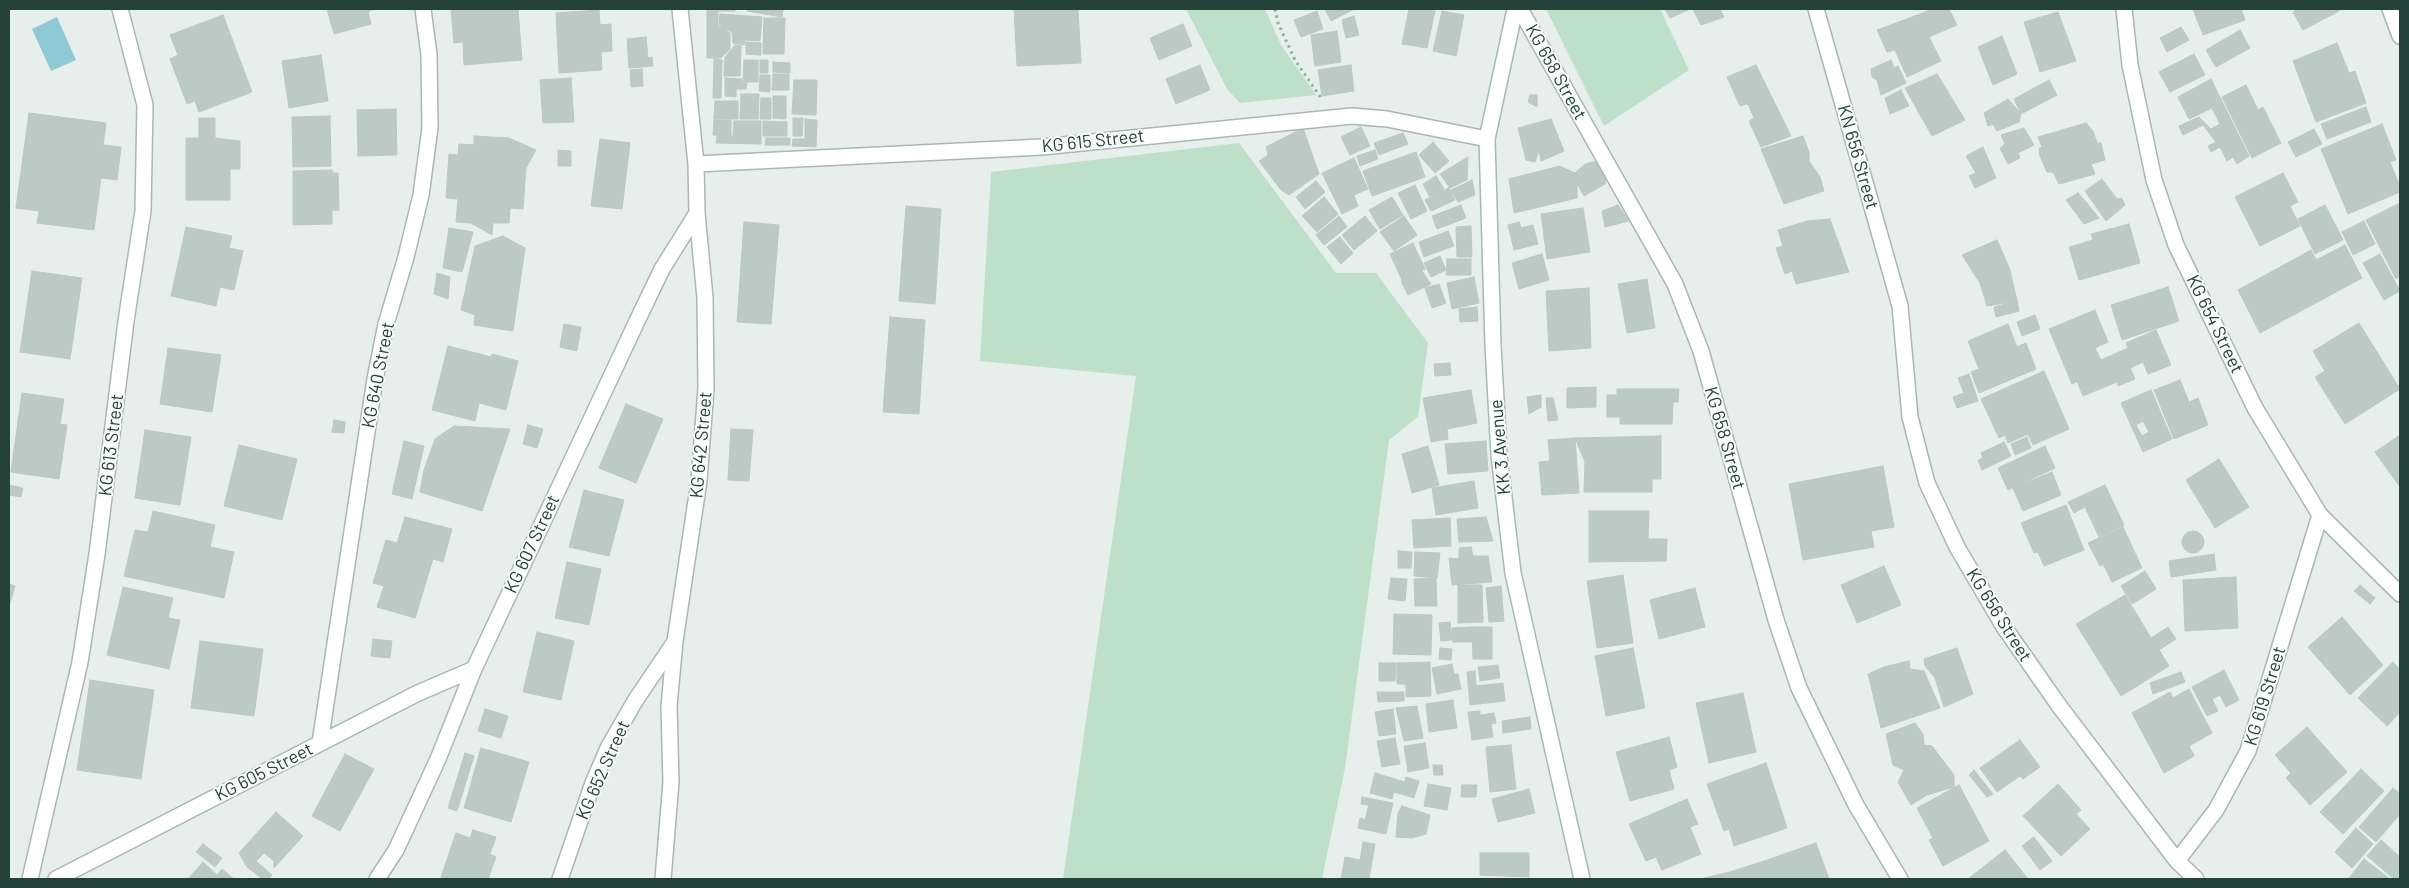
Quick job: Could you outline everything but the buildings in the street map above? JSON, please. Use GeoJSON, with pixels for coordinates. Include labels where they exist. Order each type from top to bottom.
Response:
{"type":"FeatureCollection","features":[{"type":"Feature","properties":{"kind":"street","name":"KG 613 Street"},"geometry":{"type":"LineString","coordinates":[[30,879],[80,662],[97,554],[126,321],[143,211],[145,105],[120,9]]}},
{"type":"Feature","properties":{"kind":"street","name":"KG 640 Street"},"geometry":{"type":"LineString","coordinates":[[320,742],[375,379],[386,324],[422,195],[430,128],[430,55],[423,9]]}},
{"type":"Feature","properties":{"kind":"street","name":"KG 642 Street"},"geometry":{"type":"LineString","coordinates":[[663,879],[671,782],[669,706],[676,641],[699,481],[706,388],[705,298],[697,213],[696,164],[680,9]]}},
{"type":"Feature","properties":{"kind":"street","name":"KK 3 Avenue"},"geometry":{"type":"LineString","coordinates":[[1515,9],[1487,140],[1493,345],[1499,455],[1513,573],[1582,879]]}},
{"type":"Feature","properties":{"kind":"street","name":"KG 658 Street"},"geometry":{"type":"LineString","coordinates":[[1520,9],[1675,284],[1701,351],[1776,620],[1799,688],[1856,805],[1900,879]]}},
{"type":"Feature","properties":{"kind":"street","name":"KN 656 Street"},"geometry":{"type":"LineString","coordinates":[[1816,9],[1900,306]]}},
{"type":"Feature","properties":{"kind":"street","name":"KG 654 Street"},"geometry":{"type":"LineString","coordinates":[[2124,9],[2130,65],[2154,180],[2176,245],[2255,408],[2320,515],[2400,594]]}},
{"type":"Feature","properties":{"kind":"street"},"geometry":{"type":"LineString","coordinates":[[2390,9],[2400,36]]}},
{"type":"Feature","properties":{"kind":"street","name":"KG 615 Street"},"geometry":{"type":"LineString","coordinates":[[696,164],[1042,147],[1335,117],[1387,119],[1487,140]]}},
{"type":"Feature","properties":{"kind":"street","name":"KG 607 Street"},"geometry":{"type":"LineString","coordinates":[[377,879],[396,850],[434,767],[474,669],[662,269],[697,213]]}},
{"type":"Feature","properties":{"kind":"street","name":"KG 656 Street"},"geometry":{"type":"LineString","coordinates":[[1900,306],[1910,417],[1927,483],[1957,547],[2004,627],[2060,707],[2177,860],[2196,879]]}},
{"type":"Feature","properties":{"kind":"street","name":"KG 619 Street"},"geometry":{"type":"LineString","coordinates":[[2177,860],[2216,810],[2248,751],[2320,515]]}},
{"type":"Feature","properties":{"kind":"street","name":"KG 652 Street"},"geometry":{"type":"LineString","coordinates":[[560,879],[593,783],[608,748],[635,701],[676,641]]}},
{"type":"Feature","properties":{"kind":"street","name":"KG 605 Street"},"geometry":{"type":"LineString","coordinates":[[56,879],[320,742],[418,693],[474,669]]}},
{"type":"Feature","properties":{"kind":"path"},"geometry":{"type":"LineString","coordinates":[[1275,9],[1278,24],[1295,60],[1335,117]]}},
{"type":"Feature","properties":{"kind":"green space"},"geometry":{"type":"Polygon","coordinates":[[[1186,9],[1265,9],[1281,45],[1316,95],[1240,103],[1227,89],[1186,9]]]}},
{"type":"Feature","properties":{"kind":"green space"},"geometry":{"type":"Polygon","coordinates":[[[1546,9],[1660,9],[1689,70],[1604,126],[1546,9]]]}},
{"type":"Feature","properties":{"kind":"green space"},"geometry":{"type":"Polygon","coordinates":[[[1239,143],[1336,273],[1376,273],[1428,343],[1418,417],[1389,440],[1345,768],[1322,879],[1063,879],[1136,376],[980,361],[991,172],[1239,143]]]}},
{"type":"Feature","properties":{"kind":"water"},"geometry":{"type":"Polygon","coordinates":[[[57,17],[76,60],[51,71],[32,29],[57,17]]]}}]}
